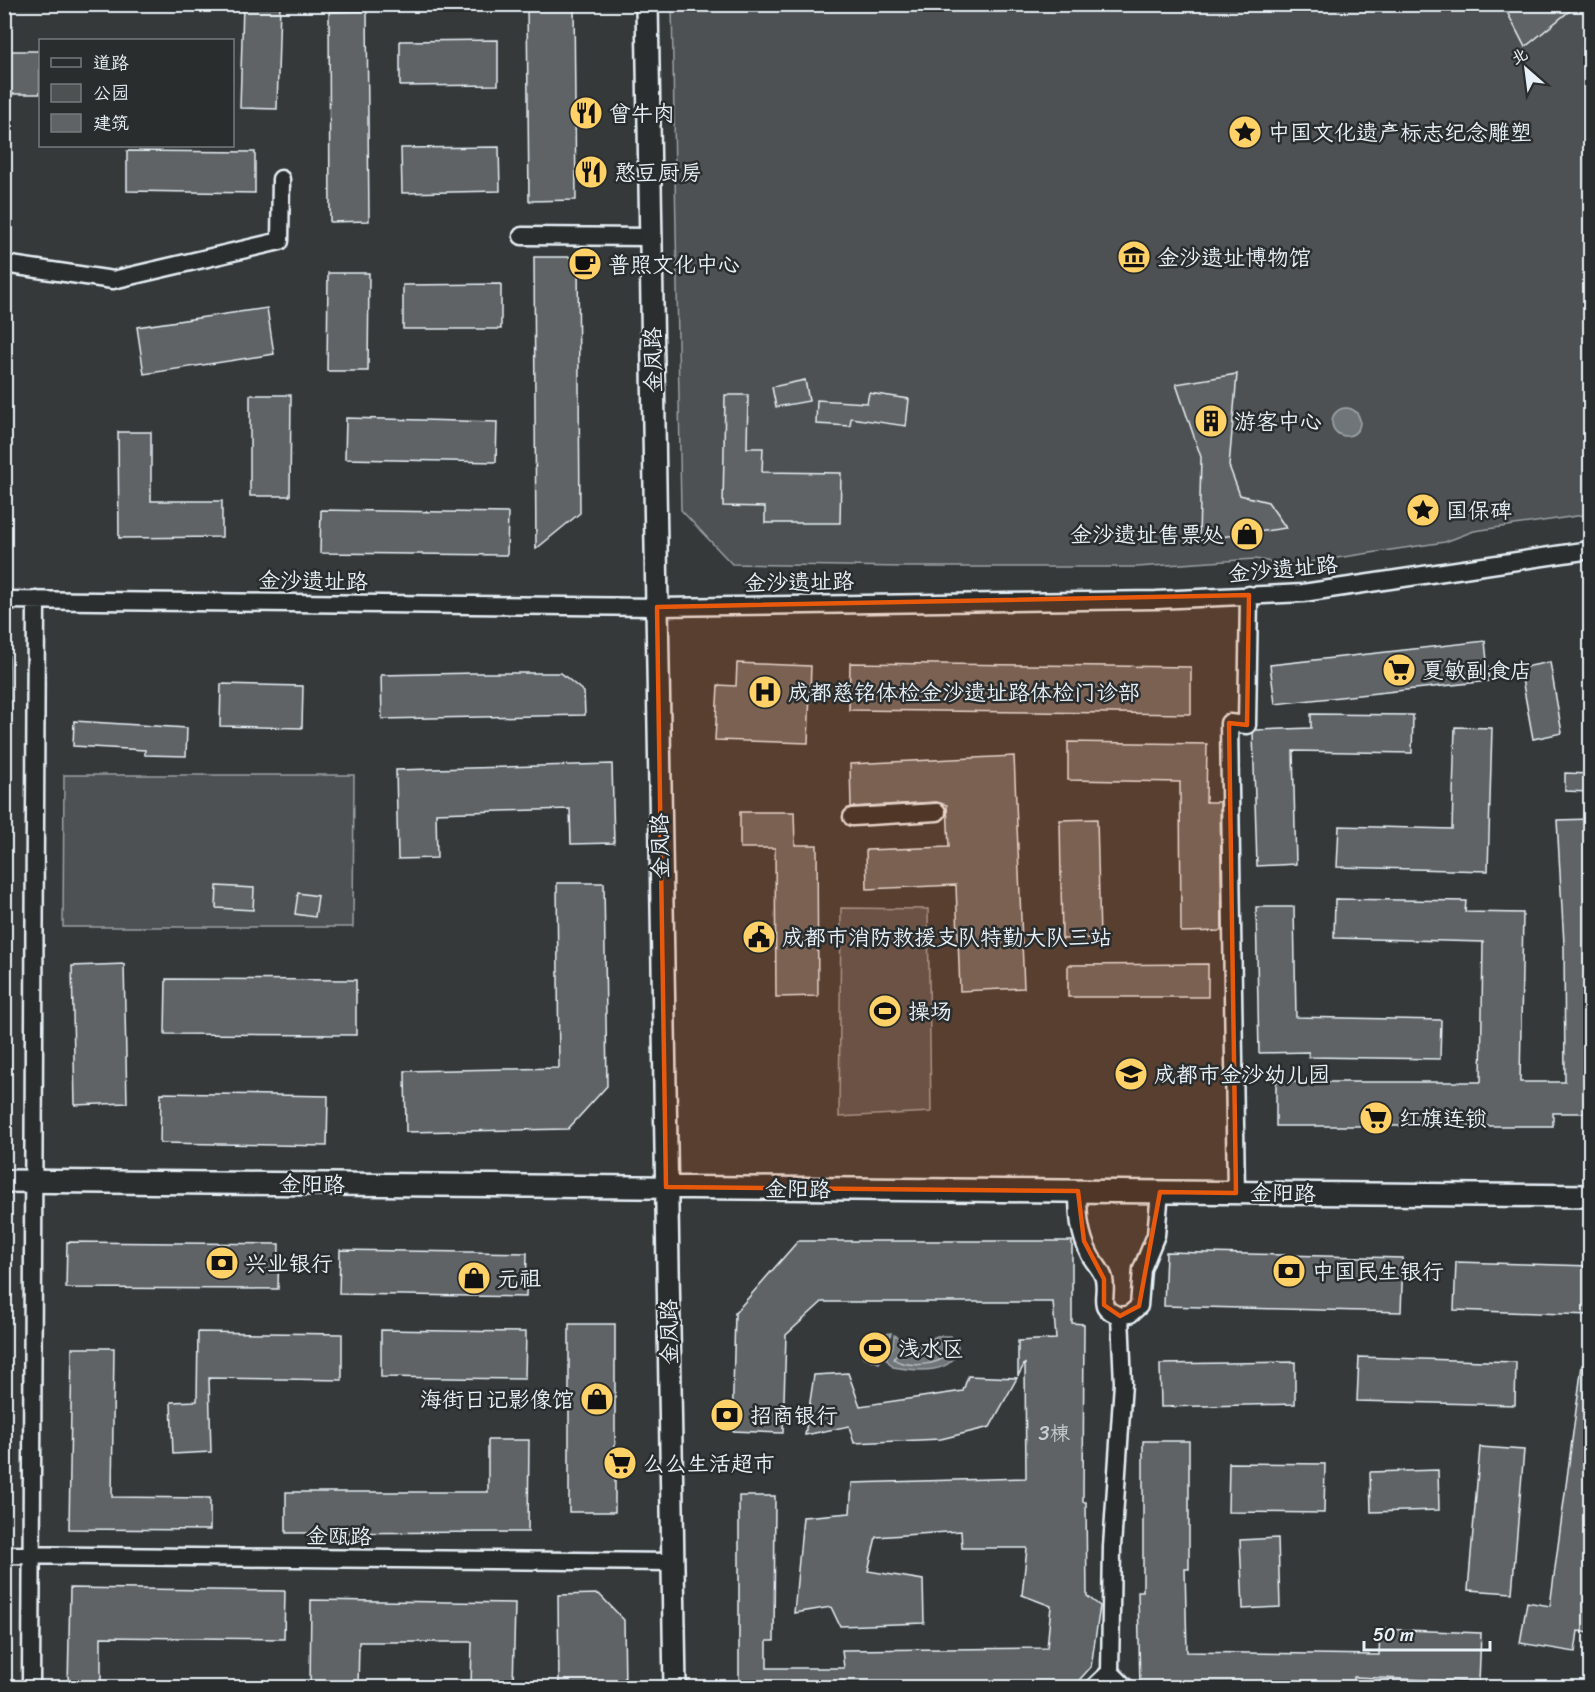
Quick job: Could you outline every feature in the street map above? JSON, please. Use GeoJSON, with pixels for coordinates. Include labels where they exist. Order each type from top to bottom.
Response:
{"type":"FeatureCollection","features":[{"type":"Feature","properties":{"kind":"street","name":"金凤路"},"geometry":{"type":"LineString","coordinates":[[647,4],[675,1688]]}},
{"type":"Feature","properties":{"kind":"street"},"geometry":{"type":"LineString","coordinates":[[4,264],[113,280],[279,241],[281,179]]}},
{"type":"Feature","properties":{"kind":"street"},"geometry":{"type":"LineString","coordinates":[[522,236],[651,237]]}},
{"type":"Feature","properties":{"kind":"street","name":"金沙遗址路"},"geometry":{"type":"LineString","coordinates":[[4,600],[657,607],[1156,600],[1303,593],[1590,550]]}},
{"type":"Feature","properties":{"kind":"street"},"geometry":{"type":"LineString","coordinates":[[1236,1193],[1229,723],[1248,725],[1249,595]]}},
{"type":"Feature","properties":{"kind":"street"},"geometry":{"type":"LineString","coordinates":[[31,1688],[36,600]]}},
{"type":"Feature","properties":{"kind":"street"},"geometry":{"type":"LineString","coordinates":[[852,817],[937,812]]}},
{"type":"Feature","properties":{"kind":"street","name":"金阳路"},"geometry":{"type":"LineString","coordinates":[[4,1181],[1590,1196]]}},
{"type":"Feature","properties":{"kind":"street"},"geometry":{"type":"LineString","coordinates":[[1078,1191],[1080,1228],[1090,1256],[1104,1279],[1104,1305],[1108,1311],[1120,1316],[1130,1314],[1139,1306],[1142,1269],[1156,1235],[1160,1192]]}},
{"type":"Feature","properties":{"kind":"street"},"geometry":{"type":"LineString","coordinates":[[1093,1688],[1110,1672],[1112,1547],[1123,1383],[1120,1316]]}},
{"type":"Feature","properties":{"kind":"street","name":"金瓯路"},"geometry":{"type":"LineString","coordinates":[[4,1554],[673,1562]]}},
{"type":"Feature","properties":{"kind":"street"},"geometry":{"type":"LineString","coordinates":[[1110,1672],[1126,1688]]}},
{"type":"Feature","properties":{"kind":"highlighted area"},"geometry":{"type":"Polygon","coordinates":[[[1249,595],[1247,725],[1229,723],[1236,1193],[1160,1192],[1139,1306],[1120,1316],[1104,1305],[1104,1279],[1084,1241],[1078,1191],[666,1187],[657,607],[1249,595]]]}},
{"type":"Feature","properties":{"kind":"green space","name":"金沙遗址博物馆"},"geometry":{"type":"Polygon","coordinates":[[[672,5],[1590,5],[1590,514],[1474,531],[1445,542],[1289,565],[1255,559],[1137,567],[732,564],[681,510],[672,5]]]}},
{"type":"Feature","properties":{"kind":"green space"},"geometry":{"type":"Polygon","coordinates":[[[4,646],[9,656],[10,670],[11,774],[5,774],[4,646]]]}},
{"type":"Feature","properties":{"kind":"green space"},"geometry":{"type":"Polygon","coordinates":[[[64,775],[354,775],[353,927],[63,927],[64,775]]]}},
{"type":"Feature","properties":{"kind":"green space","name":"操场"},"geometry":{"type":"Polygon","coordinates":[[[841,908],[928,909],[931,1112],[839,1117],[841,908]]]}},
{"type":"Feature","properties":{"kind":"water"},"geometry":{"type":"Polygon","coordinates":[[[1346,408],[1356,412],[1360,422],[1356,432],[1346,436],[1336,432],[1332,422],[1336,412],[1346,408]]]}},
{"type":"Feature","properties":{"kind":"water"},"geometry":{"type":"Polygon","coordinates":[[[891,1333],[888,1349],[879,1363],[862,1356],[863,1346],[869,1337],[891,1333]]]}},
{"type":"Feature","properties":{"kind":"water"},"geometry":{"type":"Polygon","coordinates":[[[894,1335],[918,1345],[937,1336],[951,1336],[958,1346],[955,1356],[942,1367],[912,1370],[893,1367],[886,1359],[893,1347],[894,1335]]]}},
{"type":"Feature","properties":{"kind":"building"},"geometry":{"type":"Polygon","coordinates":[[[243,4],[280,4],[277,109],[240,108],[243,4]]]}},
{"type":"Feature","properties":{"kind":"building"},"geometry":{"type":"Polygon","coordinates":[[[527,4],[574,4],[576,200],[529,201],[527,4]]]}},
{"type":"Feature","properties":{"kind":"building"},"geometry":{"type":"Polygon","coordinates":[[[1503,4],[1578,4],[1525,47],[1503,4]]]}},
{"type":"Feature","properties":{"kind":"building"},"geometry":{"type":"Polygon","coordinates":[[[367,11],[369,221],[330,222],[329,12],[367,11]]]}},
{"type":"Feature","properties":{"kind":"building"},"geometry":{"type":"Polygon","coordinates":[[[498,40],[498,85],[400,86],[400,41],[498,40]]]}},
{"type":"Feature","properties":{"kind":"building"},"geometry":{"type":"Polygon","coordinates":[[[4,51],[39,51],[39,94],[4,94],[4,51]]]}},
{"type":"Feature","properties":{"kind":"building"},"geometry":{"type":"Polygon","coordinates":[[[499,147],[500,191],[402,193],[401,148],[499,147]]]}},
{"type":"Feature","properties":{"kind":"building"},"geometry":{"type":"Polygon","coordinates":[[[127,151],[255,152],[255,193],[127,191],[127,151]]]}},
{"type":"Feature","properties":{"kind":"building"},"geometry":{"type":"Polygon","coordinates":[[[534,257],[578,257],[580,513],[536,549],[534,257]]]}},
{"type":"Feature","properties":{"kind":"building"},"geometry":{"type":"Polygon","coordinates":[[[328,273],[369,273],[368,371],[327,371],[328,273]]]}},
{"type":"Feature","properties":{"kind":"building"},"geometry":{"type":"Polygon","coordinates":[[[501,284],[501,329],[403,329],[403,285],[501,284]]]}},
{"type":"Feature","properties":{"kind":"building"},"geometry":{"type":"Polygon","coordinates":[[[267,308],[274,354],[144,374],[137,327],[267,308]]]}},
{"type":"Feature","properties":{"kind":"building","name":"游客中心"},"geometry":{"type":"Polygon","coordinates":[[[1237,374],[1229,466],[1240,495],[1268,502],[1286,528],[1199,540],[1201,457],[1176,384],[1237,374]]]}},
{"type":"Feature","properties":{"kind":"building"},"geometry":{"type":"Polygon","coordinates":[[[805,380],[809,401],[776,407],[772,387],[805,380]]]}},
{"type":"Feature","properties":{"kind":"building"},"geometry":{"type":"Polygon","coordinates":[[[869,393],[909,399],[906,426],[851,418],[850,426],[816,424],[817,400],[867,403],[869,393]]]}},
{"type":"Feature","properties":{"kind":"building"},"geometry":{"type":"Polygon","coordinates":[[[250,395],[291,395],[290,496],[250,496],[250,395]]]}},
{"type":"Feature","properties":{"kind":"building"},"geometry":{"type":"Polygon","coordinates":[[[725,395],[748,395],[747,448],[763,448],[762,472],[841,473],[840,523],[765,523],[765,507],[723,506],[725,395]]]}},
{"type":"Feature","properties":{"kind":"building"},"geometry":{"type":"Polygon","coordinates":[[[346,418],[497,422],[496,462],[345,459],[346,418]]]}},
{"type":"Feature","properties":{"kind":"building"},"geometry":{"type":"Polygon","coordinates":[[[118,432],[151,432],[151,501],[222,501],[222,537],[119,538],[118,432]]]}},
{"type":"Feature","properties":{"kind":"building"},"geometry":{"type":"Polygon","coordinates":[[[321,510],[508,513],[507,555],[320,553],[321,510]]]}},
{"type":"Feature","properties":{"kind":"building"},"geometry":{"type":"Polygon","coordinates":[[[1485,641],[1489,681],[1275,704],[1270,665],[1485,641]]]}},
{"type":"Feature","properties":{"kind":"building"},"geometry":{"type":"Polygon","coordinates":[[[1550,662],[1562,733],[1533,739],[1520,668],[1550,662]]]}},
{"type":"Feature","properties":{"kind":"building"},"geometry":{"type":"Polygon","coordinates":[[[737,663],[811,666],[808,743],[715,740],[718,685],[736,686],[737,663]]]}},
{"type":"Feature","properties":{"kind":"building"},"geometry":{"type":"Polygon","coordinates":[[[850,663],[1191,667],[1191,714],[849,710],[850,663]]]}},
{"type":"Feature","properties":{"kind":"building"},"geometry":{"type":"Polygon","coordinates":[[[561,673],[584,692],[585,715],[382,719],[381,675],[561,673]]]}},
{"type":"Feature","properties":{"kind":"building"},"geometry":{"type":"Polygon","coordinates":[[[221,684],[303,686],[302,728],[220,726],[221,684]]]}},
{"type":"Feature","properties":{"kind":"building"},"geometry":{"type":"Polygon","coordinates":[[[1311,714],[1413,715],[1412,753],[1293,751],[1296,864],[1257,866],[1253,733],[1256,730],[1311,728],[1311,714]]]}},
{"type":"Feature","properties":{"kind":"building"},"geometry":{"type":"Polygon","coordinates":[[[74,721],[187,728],[186,756],[145,755],[145,750],[73,746],[74,721]]]}},
{"type":"Feature","properties":{"kind":"building"},"geometry":{"type":"Polygon","coordinates":[[[1455,727],[1492,728],[1488,871],[1337,867],[1339,826],[1452,829],[1455,727]]]}},
{"type":"Feature","properties":{"kind":"building"},"geometry":{"type":"Polygon","coordinates":[[[1068,742],[1207,744],[1206,802],[1220,802],[1222,931],[1181,932],[1180,782],[1068,780],[1068,742]]]}},
{"type":"Feature","properties":{"kind":"building"},"geometry":{"type":"Polygon","coordinates":[[[1014,756],[1024,988],[960,991],[956,885],[867,889],[866,850],[949,847],[947,805],[936,802],[851,807],[850,764],[1014,756]]]}},
{"type":"Feature","properties":{"kind":"building"},"geometry":{"type":"Polygon","coordinates":[[[612,764],[614,843],[571,844],[570,809],[436,813],[437,858],[398,859],[396,770],[612,764]]]}},
{"type":"Feature","properties":{"kind":"building"},"geometry":{"type":"Polygon","coordinates":[[[1565,773],[1590,774],[1590,792],[1565,791],[1565,773]]]}},
{"type":"Feature","properties":{"kind":"building"},"geometry":{"type":"Polygon","coordinates":[[[740,812],[794,812],[795,845],[817,845],[818,996],[776,997],[775,848],[740,848],[740,812]]]}},
{"type":"Feature","properties":{"kind":"building"},"geometry":{"type":"Polygon","coordinates":[[[1097,819],[1100,938],[1062,939],[1060,820],[1097,819]]]}},
{"type":"Feature","properties":{"kind":"building"},"geometry":{"type":"Polygon","coordinates":[[[1590,819],[1590,1113],[1553,1113],[1553,1126],[1276,1126],[1276,1082],[1481,1082],[1483,942],[1334,938],[1335,899],[1466,901],[1465,912],[1523,913],[1520,1082],[1565,1082],[1564,944],[1557,820],[1590,819]]]}},
{"type":"Feature","properties":{"kind":"building"},"geometry":{"type":"Polygon","coordinates":[[[557,883],[604,883],[607,1086],[568,1129],[406,1132],[405,1071],[559,1068],[557,883]]]}},
{"type":"Feature","properties":{"kind":"building"},"geometry":{"type":"Polygon","coordinates":[[[217,886],[254,888],[253,910],[216,908],[217,886]]]}},
{"type":"Feature","properties":{"kind":"building"},"geometry":{"type":"Polygon","coordinates":[[[298,893],[318,896],[315,917],[295,914],[298,893]]]}},
{"type":"Feature","properties":{"kind":"building"},"geometry":{"type":"Polygon","coordinates":[[[1256,907],[1294,907],[1296,1017],[1441,1020],[1440,1059],[1309,1057],[1309,1052],[1259,1053],[1256,907]]]}},
{"type":"Feature","properties":{"kind":"building"},"geometry":{"type":"Polygon","coordinates":[[[124,964],[127,1103],[75,1105],[72,966],[124,964]]]}},
{"type":"Feature","properties":{"kind":"building"},"geometry":{"type":"Polygon","coordinates":[[[1208,964],[1208,997],[1068,997],[1068,965],[1208,964]]]}},
{"type":"Feature","properties":{"kind":"building"},"geometry":{"type":"Polygon","coordinates":[[[166,979],[356,980],[356,1035],[165,1034],[166,979]]]}},
{"type":"Feature","properties":{"kind":"building"},"geometry":{"type":"Polygon","coordinates":[[[161,1093],[328,1096],[327,1146],[160,1143],[161,1093]]]}},
{"type":"Feature","properties":{"kind":"building"},"geometry":{"type":"Polygon","coordinates":[[[798,1241],[1072,1241],[1072,1323],[1084,1324],[1083,1502],[1086,1502],[1087,1596],[1100,1606],[1091,1667],[1072,1688],[739,1688],[739,1496],[775,1496],[774,1641],[767,1641],[767,1668],[844,1668],[842,1650],[1047,1648],[1051,1606],[1022,1595],[1027,1548],[962,1548],[961,1531],[876,1537],[868,1571],[923,1580],[924,1623],[840,1626],[831,1607],[794,1613],[803,1517],[850,1513],[852,1483],[1026,1478],[1025,1363],[1018,1376],[1018,1341],[1056,1339],[1053,1302],[822,1302],[786,1335],[783,1433],[732,1431],[735,1313],[798,1241]]]}},
{"type":"Feature","properties":{"kind":"building"},"geometry":{"type":"Polygon","coordinates":[[[67,1242],[279,1244],[278,1289],[66,1288],[67,1242]]]}},
{"type":"Feature","properties":{"kind":"building"},"geometry":{"type":"Polygon","coordinates":[[[340,1250],[527,1253],[526,1297],[339,1294],[340,1250]]]}},
{"type":"Feature","properties":{"kind":"building"},"geometry":{"type":"Polygon","coordinates":[[[1166,1252],[1403,1258],[1401,1312],[1164,1306],[1166,1252]]]}},
{"type":"Feature","properties":{"kind":"building"},"geometry":{"type":"Polygon","coordinates":[[[1456,1262],[1590,1266],[1590,1315],[1454,1310],[1456,1262]]]}},
{"type":"Feature","properties":{"kind":"building"},"geometry":{"type":"Polygon","coordinates":[[[569,1324],[615,1324],[615,1512],[569,1512],[569,1324]]]}},
{"type":"Feature","properties":{"kind":"building"},"geometry":{"type":"Polygon","coordinates":[[[381,1330],[526,1332],[525,1379],[381,1377],[381,1330]]]}},
{"type":"Feature","properties":{"kind":"building"},"geometry":{"type":"Polygon","coordinates":[[[198,1332],[342,1334],[342,1380],[209,1378],[211,1452],[173,1454],[171,1402],[197,1401],[198,1332]]]}},
{"type":"Feature","properties":{"kind":"building"},"geometry":{"type":"Polygon","coordinates":[[[72,1348],[114,1348],[112,1497],[210,1498],[210,1530],[69,1529],[72,1348]]]}},
{"type":"Feature","properties":{"kind":"building"},"geometry":{"type":"Polygon","coordinates":[[[1359,1357],[1516,1362],[1515,1405],[1357,1401],[1359,1357]]]}},
{"type":"Feature","properties":{"kind":"building"},"geometry":{"type":"Polygon","coordinates":[[[1295,1362],[1295,1404],[1161,1407],[1160,1364],[1295,1362]]]}},
{"type":"Feature","properties":{"kind":"building"},"geometry":{"type":"Polygon","coordinates":[[[1582,1365],[1590,1365],[1590,1633],[1578,1631],[1575,1652],[1520,1643],[1527,1602],[1550,1606],[1582,1365]]]}},
{"type":"Feature","properties":{"kind":"building"},"geometry":{"type":"Polygon","coordinates":[[[848,1373],[860,1406],[963,1391],[968,1376],[1017,1378],[990,1427],[941,1439],[854,1443],[849,1426],[805,1435],[814,1375],[848,1373]]]}},
{"type":"Feature","properties":{"kind":"building"},"geometry":{"type":"Polygon","coordinates":[[[488,1440],[529,1440],[528,1532],[286,1533],[286,1492],[488,1492],[488,1440]]]}},
{"type":"Feature","properties":{"kind":"building"},"geometry":{"type":"Polygon","coordinates":[[[1143,1441],[1189,1441],[1189,1569],[1185,1569],[1187,1652],[1379,1655],[1380,1629],[1481,1633],[1479,1682],[1354,1677],[1354,1688],[1140,1688],[1138,1591],[1143,1591],[1143,1441]]]}},
{"type":"Feature","properties":{"kind":"building"},"geometry":{"type":"Polygon","coordinates":[[[1480,1447],[1524,1450],[1512,1593],[1468,1590],[1480,1447]]]}},
{"type":"Feature","properties":{"kind":"building"},"geometry":{"type":"Polygon","coordinates":[[[1229,1463],[1325,1464],[1324,1513],[1228,1512],[1229,1463]]]}},
{"type":"Feature","properties":{"kind":"building"},"geometry":{"type":"Polygon","coordinates":[[[1438,1470],[1439,1510],[1371,1512],[1370,1472],[1438,1470]]]}},
{"type":"Feature","properties":{"kind":"building"},"geometry":{"type":"Polygon","coordinates":[[[1278,1538],[1280,1607],[1243,1609],[1240,1540],[1278,1538]]]}},
{"type":"Feature","properties":{"kind":"building"},"geometry":{"type":"Polygon","coordinates":[[[70,1588],[285,1591],[284,1639],[101,1637],[101,1688],[68,1688],[70,1588]]]}},
{"type":"Feature","properties":{"kind":"building"},"geometry":{"type":"Polygon","coordinates":[[[599,1594],[624,1620],[625,1688],[559,1688],[558,1595],[599,1594]]]}},
{"type":"Feature","properties":{"kind":"building"},"geometry":{"type":"Polygon","coordinates":[[[311,1600],[515,1603],[513,1688],[471,1688],[472,1642],[359,1642],[358,1688],[310,1688],[311,1600]]]}},
{"type":"Feature","properties":{"kind":"place","name":"曾牛肉"},"geometry":{"type":"Point","coordinates":[586,113]}},
{"type":"Feature","properties":{"kind":"place","name":"中国文化遗产标志纪念雕塑"},"geometry":{"type":"Point","coordinates":[1245,132]}},
{"type":"Feature","properties":{"kind":"place","name":"憨豆厨房"},"geometry":{"type":"Point","coordinates":[591,172]}},
{"type":"Feature","properties":{"kind":"place","name":"金沙遗址博物馆"},"geometry":{"type":"Point","coordinates":[1134,257]}},
{"type":"Feature","properties":{"kind":"place","name":"普照文化中心"},"geometry":{"type":"Point","coordinates":[585,264]}},
{"type":"Feature","properties":{"kind":"place","name":"游客中心"},"geometry":{"type":"Point","coordinates":[1211,421]}},
{"type":"Feature","properties":{"kind":"place","name":"国保碑"},"geometry":{"type":"Point","coordinates":[1423,510]}},
{"type":"Feature","properties":{"kind":"place","name":"金沙遗址售票处"},"geometry":{"type":"Point","coordinates":[1247,534]}},
{"type":"Feature","properties":{"kind":"place","name":"夏敏副食店"},"geometry":{"type":"Point","coordinates":[1399,670]}},
{"type":"Feature","properties":{"kind":"place","name":"成都慈铭体检金沙遗址路体检门诊部"},"geometry":{"type":"Point","coordinates":[765,692]}},
{"type":"Feature","properties":{"kind":"place","name":"成都市消防救援支队特勤大队三站"},"geometry":{"type":"Point","coordinates":[759,937]}},
{"type":"Feature","properties":{"kind":"place","name":"操场"},"geometry":{"type":"Point","coordinates":[885,1011]}},
{"type":"Feature","properties":{"kind":"place","name":"成都市金沙幼儿园"},"geometry":{"type":"Point","coordinates":[1131,1074]}},
{"type":"Feature","properties":{"kind":"place","name":"红旗连锁"},"geometry":{"type":"Point","coordinates":[1376,1118]}},
{"type":"Feature","properties":{"kind":"place","name":"兴业银行"},"geometry":{"type":"Point","coordinates":[222,1263]}},
{"type":"Feature","properties":{"kind":"place","name":"中国民生银行"},"geometry":{"type":"Point","coordinates":[1289,1271]}},
{"type":"Feature","properties":{"kind":"place","name":"元祖"},"geometry":{"type":"Point","coordinates":[474,1278]}},
{"type":"Feature","properties":{"kind":"place","name":"浅水区"},"geometry":{"type":"Point","coordinates":[875,1348]}},
{"type":"Feature","properties":{"kind":"place","name":"海街日记影像馆"},"geometry":{"type":"Point","coordinates":[597,1399]}},
{"type":"Feature","properties":{"kind":"place","name":"招商银行"},"geometry":{"type":"Point","coordinates":[727,1415]}},
{"type":"Feature","properties":{"kind":"place","name":"么么生活超市"},"geometry":{"type":"Point","coordinates":[620,1463]}}]}
